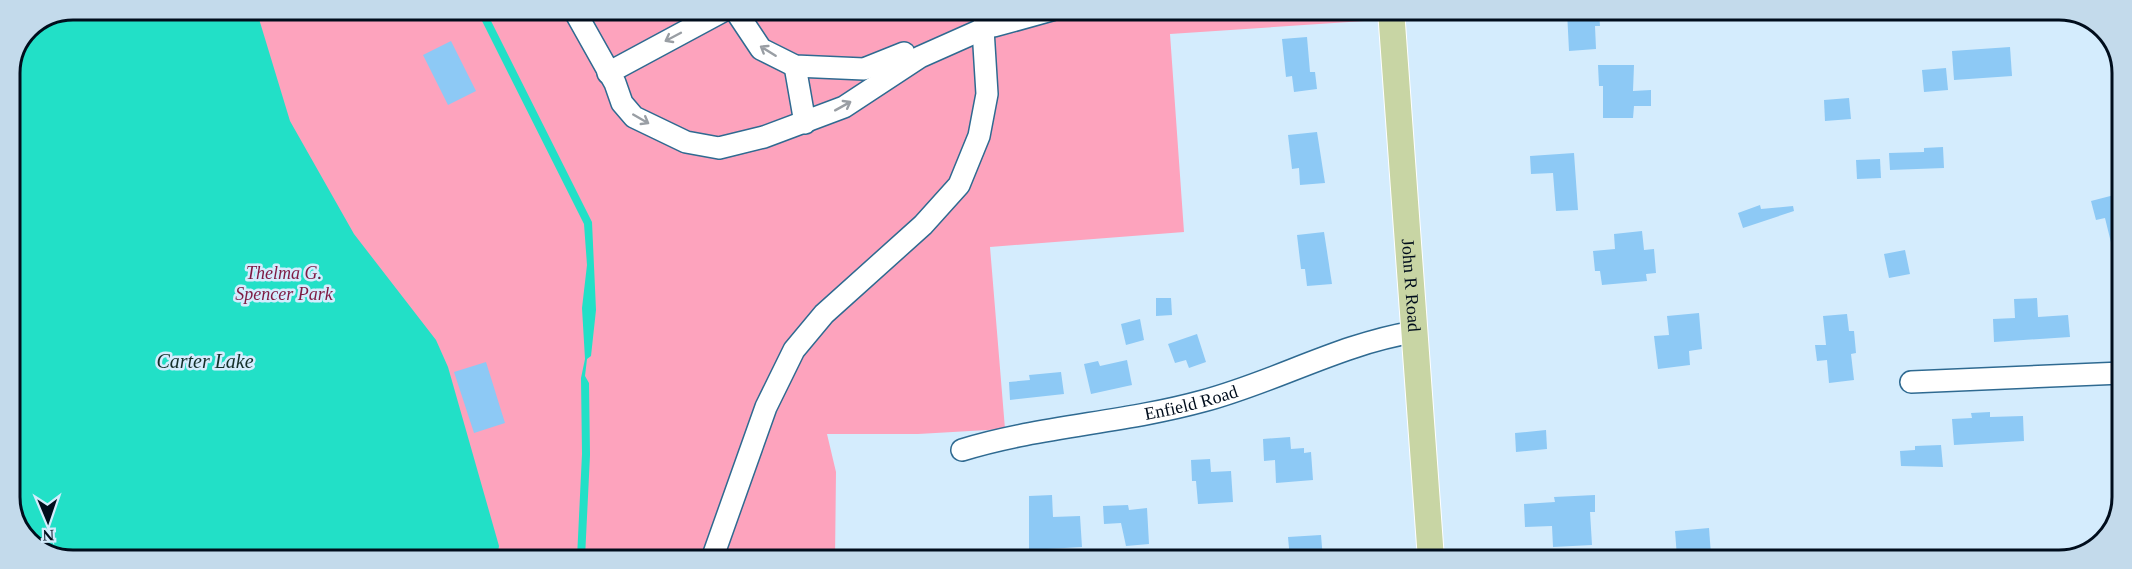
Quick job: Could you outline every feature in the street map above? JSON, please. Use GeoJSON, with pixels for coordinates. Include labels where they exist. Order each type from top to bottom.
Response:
{"type":"FeatureCollection","features":[{"type":"Feature","properties":{"kind":"main road","name":"John R Road"},"geometry":{"type":"LineString","coordinates":[[1391,20],[1430,550]]}},
{"type":"Feature","properties":{"kind":"street"},"geometry":{"type":"LineString","coordinates":[[580,20],[615,83],[622,103],[634,117],[686,142],[719,148],[764,137],[844,107],[920,57],[983,20]]}},
{"type":"Feature","properties":{"kind":"street"},"geometry":{"type":"LineString","coordinates":[[608,73],[706,20]]}},
{"type":"Feature","properties":{"kind":"street"},"geometry":{"type":"LineString","coordinates":[[742,20],[761,49],[795,66],[864,69],[983,20]]}},
{"type":"Feature","properties":{"kind":"street"},"geometry":{"type":"LineString","coordinates":[[715,550],[766,407],[794,350],[824,314],[923,225],[959,185],[979,136],[987,94],[985,20]]}},
{"type":"Feature","properties":{"kind":"street"},"geometry":{"type":"LineString","coordinates":[[795,66],[805,123]]}},
{"type":"Feature","properties":{"kind":"street","name":"Enfield Road"},"geometry":{"type":"LineString","coordinates":[[962,450],[1018,435],[1151,413],[1204,401],[1364,342],[1414,332]]}},
{"type":"Feature","properties":{"kind":"street"},"geometry":{"type":"LineString","coordinates":[[1911,381],[2112,374]]}},
{"type":"Feature","properties":{"kind":"green space","name":"Thelma G. Spencer Park"},"geometry":{"type":"Polygon","coordinates":[[[72,20],[1364,20],[1170,34],[1184,232],[990,247],[1005,429],[918,434],[827,434],[836,472],[835,550],[72,550],[59,548],[43,541],[27,523],[20,500],[20,72],[28,43],[43,28],[72,20]]]}},
{"type":"Feature","properties":{"kind":"water","name":"Carter Lake"},"geometry":{"type":"Polygon","coordinates":[[[72,20],[259,20],[290,121],[354,234],[436,340],[448,367],[498,550],[72,550],[59,548],[43,541],[33,531],[24,517],[20,500],[20,72],[24,52],[35,35],[52,24],[72,20]]]}},
{"type":"Feature","properties":{"kind":"water"},"geometry":{"type":"Polygon","coordinates":[[[482,20],[491,20],[592,222],[596,310],[591,356],[587,359],[585,376],[589,383],[590,455],[585,550],[577,550],[582,454],[581,378],[585,359],[582,308],[587,265],[584,224],[482,20]]]}},
{"type":"Feature","properties":{"kind":"building"},"geometry":{"type":"Polygon","coordinates":[[[1567,20],[1600,20],[1600,26],[1595,26],[1596,49],[1569,51],[1567,20]]]}},
{"type":"Feature","properties":{"kind":"building"},"geometry":{"type":"Polygon","coordinates":[[[1307,37],[1310,72],[1315,72],[1317,89],[1294,92],[1292,76],[1286,77],[1282,39],[1307,37]]]}},
{"type":"Feature","properties":{"kind":"building"},"geometry":{"type":"Polygon","coordinates":[[[451,41],[476,91],[448,105],[423,55],[451,41]]]}},
{"type":"Feature","properties":{"kind":"building"},"geometry":{"type":"Polygon","coordinates":[[[2010,47],[2012,76],[1954,80],[1952,51],[2010,47]]]}},
{"type":"Feature","properties":{"kind":"building"},"geometry":{"type":"Polygon","coordinates":[[[1598,65],[1634,65],[1633,91],[1651,90],[1651,106],[1634,106],[1633,118],[1603,118],[1603,86],[1599,86],[1598,65]]]}},
{"type":"Feature","properties":{"kind":"building"},"geometry":{"type":"Polygon","coordinates":[[[1946,68],[1948,90],[1924,92],[1922,70],[1946,68]]]}},
{"type":"Feature","properties":{"kind":"building"},"geometry":{"type":"Polygon","coordinates":[[[1849,98],[1851,119],[1825,121],[1824,100],[1849,98]]]}},
{"type":"Feature","properties":{"kind":"building"},"geometry":{"type":"Polygon","coordinates":[[[1317,132],[1325,183],[1300,185],[1299,168],[1292,169],[1288,135],[1317,132]]]}},
{"type":"Feature","properties":{"kind":"building"},"geometry":{"type":"Polygon","coordinates":[[[1943,147],[1944,168],[1890,170],[1889,153],[1924,152],[1924,148],[1943,147]]]}},
{"type":"Feature","properties":{"kind":"building"},"geometry":{"type":"Polygon","coordinates":[[[1574,153],[1578,210],[1556,211],[1553,173],[1531,174],[1530,156],[1574,153]]]}},
{"type":"Feature","properties":{"kind":"building"},"geometry":{"type":"Polygon","coordinates":[[[1880,159],[1881,178],[1857,179],[1856,160],[1880,159]]]}},
{"type":"Feature","properties":{"kind":"building"},"geometry":{"type":"Polygon","coordinates":[[[2112,196],[2112,247],[2105,218],[2096,220],[2091,201],[2112,196]]]}},
{"type":"Feature","properties":{"kind":"building"},"geometry":{"type":"Polygon","coordinates":[[[1760,205],[1761,209],[1793,206],[1794,211],[1743,228],[1738,213],[1760,205]]]}},
{"type":"Feature","properties":{"kind":"building"},"geometry":{"type":"Polygon","coordinates":[[[1642,231],[1644,250],[1654,249],[1656,273],[1646,274],[1647,281],[1602,285],[1600,271],[1595,271],[1593,251],[1615,249],[1614,234],[1642,231]]]}},
{"type":"Feature","properties":{"kind":"building"},"geometry":{"type":"Polygon","coordinates":[[[1324,232],[1332,284],[1307,286],[1305,269],[1301,269],[1297,235],[1324,232]]]}},
{"type":"Feature","properties":{"kind":"building"},"geometry":{"type":"Polygon","coordinates":[[[1905,250],[1910,274],[1889,278],[1884,254],[1905,250]]]}},
{"type":"Feature","properties":{"kind":"building"},"geometry":{"type":"Polygon","coordinates":[[[1156,298],[1171,298],[1172,315],[1156,316],[1156,298]]]}},
{"type":"Feature","properties":{"kind":"building"},"geometry":{"type":"Polygon","coordinates":[[[2037,298],[2038,317],[2068,315],[2070,337],[1994,342],[1993,319],[2015,318],[2014,299],[2037,298]]]}},
{"type":"Feature","properties":{"kind":"building"},"geometry":{"type":"Polygon","coordinates":[[[1699,313],[1702,349],[1689,351],[1690,365],[1658,369],[1654,336],[1669,335],[1667,316],[1699,313]]]}},
{"type":"Feature","properties":{"kind":"building"},"geometry":{"type":"Polygon","coordinates":[[[1847,314],[1849,331],[1854,331],[1856,353],[1851,354],[1854,380],[1829,383],[1827,360],[1817,361],[1815,345],[1826,345],[1823,316],[1847,314]]]}},
{"type":"Feature","properties":{"kind":"building"},"geometry":{"type":"Polygon","coordinates":[[[1140,319],[1144,340],[1126,345],[1121,324],[1140,319]]]}},
{"type":"Feature","properties":{"kind":"building"},"geometry":{"type":"Polygon","coordinates":[[[1197,334],[1206,362],[1189,368],[1186,360],[1175,363],[1168,344],[1197,334]]]}},
{"type":"Feature","properties":{"kind":"building"},"geometry":{"type":"Polygon","coordinates":[[[1127,360],[1132,385],[1091,394],[1084,364],[1098,361],[1100,366],[1127,360]]]}},
{"type":"Feature","properties":{"kind":"building"},"geometry":{"type":"Polygon","coordinates":[[[486,362],[505,423],[474,433],[454,372],[486,362]]]}},
{"type":"Feature","properties":{"kind":"building"},"geometry":{"type":"Polygon","coordinates":[[[1061,372],[1064,394],[1010,400],[1009,382],[1030,380],[1029,375],[1061,372]]]}},
{"type":"Feature","properties":{"kind":"building"},"geometry":{"type":"Polygon","coordinates":[[[1990,412],[1990,417],[2023,416],[2024,441],[1954,445],[1952,419],[1972,418],[1971,413],[1990,412]]]}},
{"type":"Feature","properties":{"kind":"building"},"geometry":{"type":"Polygon","coordinates":[[[1546,430],[1547,449],[1516,452],[1515,433],[1546,430]]]}},
{"type":"Feature","properties":{"kind":"building"},"geometry":{"type":"Polygon","coordinates":[[[1290,437],[1291,449],[1304,448],[1304,453],[1311,452],[1313,480],[1276,483],[1275,460],[1264,461],[1263,439],[1290,437]]]}},
{"type":"Feature","properties":{"kind":"building"},"geometry":{"type":"Polygon","coordinates":[[[1941,445],[1943,467],[1901,466],[1900,451],[1915,450],[1915,446],[1941,445]]]}},
{"type":"Feature","properties":{"kind":"building"},"geometry":{"type":"Polygon","coordinates":[[[1210,459],[1211,472],[1231,471],[1233,502],[1198,504],[1196,481],[1192,481],[1191,460],[1210,459]]]}},
{"type":"Feature","properties":{"kind":"building"},"geometry":{"type":"Polygon","coordinates":[[[1052,495],[1053,517],[1080,516],[1082,547],[1029,550],[1029,496],[1052,495]]]}},
{"type":"Feature","properties":{"kind":"building"},"geometry":{"type":"Polygon","coordinates":[[[1595,495],[1595,512],[1590,512],[1592,545],[1553,547],[1552,526],[1525,527],[1524,504],[1555,502],[1554,497],[1595,495]]]}},
{"type":"Feature","properties":{"kind":"building"},"geometry":{"type":"Polygon","coordinates":[[[1128,505],[1129,510],[1147,508],[1149,544],[1126,546],[1121,523],[1104,524],[1103,506],[1128,505]]]}},
{"type":"Feature","properties":{"kind":"building"},"geometry":{"type":"Polygon","coordinates":[[[1709,528],[1711,550],[1676,550],[1675,531],[1709,528]]]}},
{"type":"Feature","properties":{"kind":"building"},"geometry":{"type":"Polygon","coordinates":[[[1321,535],[1322,550],[1289,550],[1288,537],[1321,535]]]}}]}
